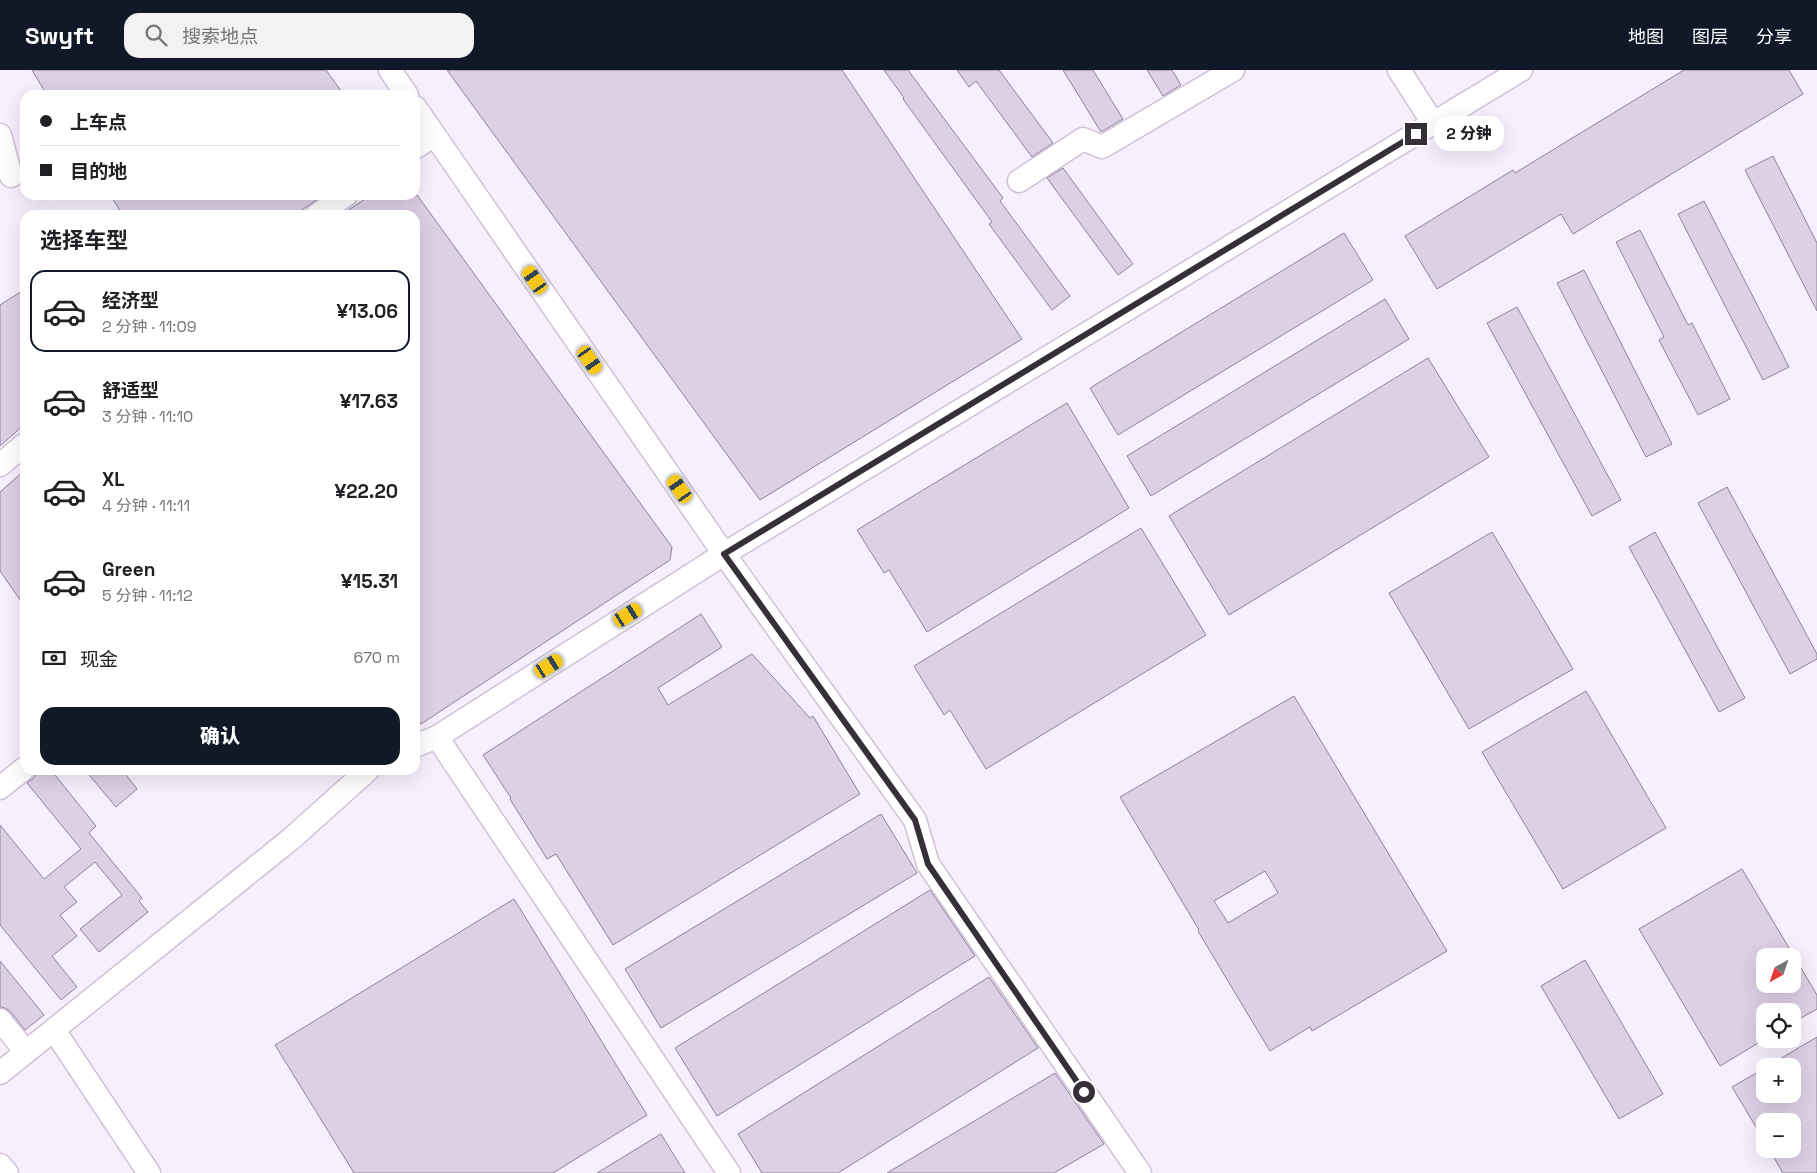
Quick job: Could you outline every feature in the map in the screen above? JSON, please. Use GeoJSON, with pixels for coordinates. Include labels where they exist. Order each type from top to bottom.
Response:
{"type":"FeatureCollection","features":[{"type":"Feature","properties":{"kind":"street"},"geometry":{"type":"LineString","coordinates":[[390,70],[404,90]]}},
{"type":"Feature","properties":{"kind":"street"},"geometry":{"type":"LineString","coordinates":[[1018,181],[1083,139],[1102,147],[1233,70]]}},
{"type":"Feature","properties":{"kind":"street"},"geometry":{"type":"LineString","coordinates":[[1399,70],[1433,123]]}},
{"type":"Feature","properties":{"kind":"street"},"geometry":{"type":"LineString","coordinates":[[420,744],[437,737],[724,554],[1521,70]]}},
{"type":"Feature","properties":{"kind":"street"},"geometry":{"type":"LineString","coordinates":[[420,114],[724,554],[915,820],[928,864],[1140,1173]]}},
{"type":"Feature","properties":{"kind":"street"},"geometry":{"type":"LineString","coordinates":[[0,135],[12,176]]}},
{"type":"Feature","properties":{"kind":"street"},"geometry":{"type":"LineString","coordinates":[[420,145],[434,135]]}},
{"type":"Feature","properties":{"kind":"street"},"geometry":{"type":"LineString","coordinates":[[324,210],[339,200]]}},
{"type":"Feature","properties":{"kind":"street"},"geometry":{"type":"LineString","coordinates":[[0,466],[20,448]]}},
{"type":"Feature","properties":{"kind":"street"},"geometry":{"type":"LineString","coordinates":[[437,737],[729,1173]]}},
{"type":"Feature","properties":{"kind":"street"},"geometry":{"type":"LineString","coordinates":[[0,788],[20,772]]}},
{"type":"Feature","properties":{"kind":"street"},"geometry":{"type":"LineString","coordinates":[[0,1072],[291,839],[362,775]]}},
{"type":"Feature","properties":{"kind":"street"},"geometry":{"type":"LineString","coordinates":[[0,1020],[26,1052]]}},
{"type":"Feature","properties":{"kind":"street"},"geometry":{"type":"LineString","coordinates":[[54,1030],[149,1173]]}},
{"type":"Feature","properties":{"kind":"street"},"geometry":{"type":"LineString","coordinates":[[0,1165],[7,1173]]}},
{"type":"Feature","properties":{"kind":"building"},"geometry":{"type":"Polygon","coordinates":[[[32,70],[326,70],[340,90],[44,90],[32,70]]]}},
{"type":"Feature","properties":{"kind":"building"},"geometry":{"type":"Polygon","coordinates":[[[447,70],[842,70],[1022,339],[760,500],[447,70]]]}},
{"type":"Feature","properties":{"kind":"building"},"geometry":{"type":"Polygon","coordinates":[[[884,70],[908,70],[1003,198],[1000,201],[1070,296],[1052,310],[989,224],[992,222],[884,70]]]}},
{"type":"Feature","properties":{"kind":"building"},"geometry":{"type":"Polygon","coordinates":[[[957,70],[999,70],[1053,143],[1032,157],[976,81],[969,87],[957,70]]]}},
{"type":"Feature","properties":{"kind":"building"},"geometry":{"type":"Polygon","coordinates":[[[1063,70],[1093,70],[1123,119],[1101,132],[1063,70]]]}},
{"type":"Feature","properties":{"kind":"building"},"geometry":{"type":"Polygon","coordinates":[[[1147,70],[1172,70],[1181,85],[1163,96],[1147,70]]]}},
{"type":"Feature","properties":{"kind":"building"},"geometry":{"type":"Polygon","coordinates":[[[1684,70],[1789,70],[1803,94],[1573,234],[1561,214],[1437,289],[1405,236],[1513,170],[1515,173],[1684,70]]]}},
{"type":"Feature","properties":{"kind":"building"},"geometry":{"type":"Polygon","coordinates":[[[1773,156],[1817,243],[1817,311],[1745,170],[1773,156]]]}},
{"type":"Feature","properties":{"kind":"building"},"geometry":{"type":"Polygon","coordinates":[[[1063,168],[1133,264],[1118,275],[1047,178],[1063,168]]]}},
{"type":"Feature","properties":{"kind":"building"},"geometry":{"type":"Polygon","coordinates":[[[420,199],[672,547],[670,560],[421,724],[420,210],[348,210],[364,200],[420,199]]]}},
{"type":"Feature","properties":{"kind":"building"},"geometry":{"type":"Polygon","coordinates":[[[113,200],[316,200],[302,210],[120,210],[113,200]]]}},
{"type":"Feature","properties":{"kind":"building"},"geometry":{"type":"Polygon","coordinates":[[[1704,201],[1789,367],[1763,380],[1678,214],[1704,201]]]}},
{"type":"Feature","properties":{"kind":"building"},"geometry":{"type":"Polygon","coordinates":[[[1640,230],[1688,325],[1692,323],[1730,399],[1698,415],[1659,340],[1664,337],[1616,242],[1640,230]]]}},
{"type":"Feature","properties":{"kind":"building"},"geometry":{"type":"Polygon","coordinates":[[[1344,233],[1373,280],[1118,435],[1090,388],[1344,233]]]}},
{"type":"Feature","properties":{"kind":"building"},"geometry":{"type":"Polygon","coordinates":[[[1584,270],[1672,444],[1646,457],[1557,283],[1584,270]]]}},
{"type":"Feature","properties":{"kind":"building"},"geometry":{"type":"Polygon","coordinates":[[[20,292],[20,428],[0,446],[0,305],[20,292]]]}},
{"type":"Feature","properties":{"kind":"building"},"geometry":{"type":"Polygon","coordinates":[[[1385,299],[1409,339],[1151,496],[1127,456],[1385,299]]]}},
{"type":"Feature","properties":{"kind":"building"},"geometry":{"type":"Polygon","coordinates":[[[1517,307],[1621,500],[1592,516],[1487,323],[1517,307]]]}},
{"type":"Feature","properties":{"kind":"building"},"geometry":{"type":"Polygon","coordinates":[[[1428,358],[1489,457],[1229,615],[1169,516],[1428,358]]]}},
{"type":"Feature","properties":{"kind":"building"},"geometry":{"type":"Polygon","coordinates":[[[1067,403],[1129,508],[927,632],[889,570],[884,573],[857,530],[1067,403]]]}},
{"type":"Feature","properties":{"kind":"building"},"geometry":{"type":"Polygon","coordinates":[[[20,474],[20,600],[0,571],[0,492],[20,474]]]}},
{"type":"Feature","properties":{"kind":"building"},"geometry":{"type":"Polygon","coordinates":[[[1727,487],[1817,654],[1817,659],[1790,674],[1698,503],[1727,487]]]}},
{"type":"Feature","properties":{"kind":"building"},"geometry":{"type":"Polygon","coordinates":[[[1141,528],[1206,635],[986,769],[950,710],[944,715],[914,666],[1141,528]]]}},
{"type":"Feature","properties":{"kind":"building"},"geometry":{"type":"Polygon","coordinates":[[[1492,532],[1573,669],[1469,729],[1389,593],[1492,532]]]}},
{"type":"Feature","properties":{"kind":"building"},"geometry":{"type":"Polygon","coordinates":[[[1655,532],[1745,698],[1719,712],[1629,547],[1655,532]]]}},
{"type":"Feature","properties":{"kind":"building"},"geometry":{"type":"Polygon","coordinates":[[[701,614],[722,647],[658,688],[668,705],[752,654],[810,718],[813,716],[860,794],[613,945],[556,854],[547,859],[483,755],[701,614]]]}},
{"type":"Feature","properties":{"kind":"building"},"geometry":{"type":"Polygon","coordinates":[[[1586,691],[1666,828],[1563,889],[1482,752],[1586,691]]]}},
{"type":"Feature","properties":{"kind":"building"},"geometry":{"type":"Polygon","coordinates":[[[1294,696],[1447,951],[1312,1031],[1310,1027],[1270,1051],[1120,797],[1294,696]],[[1265,871],[1214,901],[1228,923],[1278,893],[1265,871]]]}},
{"type":"Feature","properties":{"kind":"building"},"geometry":{"type":"Polygon","coordinates":[[[36,775],[55,775],[96,826],[89,833],[142,898],[139,901],[148,912],[99,952],[80,929],[122,895],[95,862],[64,887],[77,902],[60,915],[77,936],[52,956],[77,987],[61,1000],[0,925],[0,825],[44,879],[81,849],[27,783],[36,775]]]}},
{"type":"Feature","properties":{"kind":"building"},"geometry":{"type":"Polygon","coordinates":[[[89,775],[126,775],[137,789],[116,807],[89,775]]]}},
{"type":"Feature","properties":{"kind":"building"},"geometry":{"type":"Polygon","coordinates":[[[881,814],[917,873],[661,1028],[625,969],[881,814]]]}},
{"type":"Feature","properties":{"kind":"building"},"geometry":{"type":"Polygon","coordinates":[[[1742,869],[1789,948],[1756,948],[1756,993],[1801,993],[1801,968],[1817,995],[1817,1009],[1801,1018],[1801,1003],[1756,1003],[1756,1044],[1720,1066],[1639,929],[1742,869]]]}},
{"type":"Feature","properties":{"kind":"building"},"geometry":{"type":"Polygon","coordinates":[[[930,890],[975,956],[717,1116],[675,1048],[930,890]]]}},
{"type":"Feature","properties":{"kind":"building"},"geometry":{"type":"Polygon","coordinates":[[[514,899],[647,1115],[553,1173],[354,1173],[275,1045],[514,899]]]}},
{"type":"Feature","properties":{"kind":"building"},"geometry":{"type":"Polygon","coordinates":[[[1585,960],[1663,1094],[1619,1119],[1541,986],[1585,960]]]}},
{"type":"Feature","properties":{"kind":"building"},"geometry":{"type":"Polygon","coordinates":[[[0,961],[44,1015],[25,1030],[10,1011],[0,1007],[0,961]]]}},
{"type":"Feature","properties":{"kind":"building"},"geometry":{"type":"Polygon","coordinates":[[[989,977],[1038,1048],[838,1173],[762,1173],[738,1134],[989,977]]]}},
{"type":"Feature","properties":{"kind":"building"},"geometry":{"type":"Polygon","coordinates":[[[1817,1037],[1817,1173],[1783,1173],[1774,1158],[1801,1158],[1801,1113],[1756,1113],[1756,1127],[1732,1087],[1756,1073],[1756,1103],[1801,1103],[1801,1058],[1782,1058],[1817,1037]]]}},
{"type":"Feature","properties":{"kind":"building"},"geometry":{"type":"Polygon","coordinates":[[[1055,1073],[1104,1144],[1054,1173],[887,1173],[1055,1073]]]}},
{"type":"Feature","properties":{"kind":"building"},"geometry":{"type":"Polygon","coordinates":[[[661,1134],[685,1173],[597,1173],[661,1134]]]}},
{"type":"Feature","properties":{"kind":"route"},"geometry":{"type":"LineString","coordinates":[[1084,1092],[928,864],[915,820],[724,554],[1416,134]]}}]}
